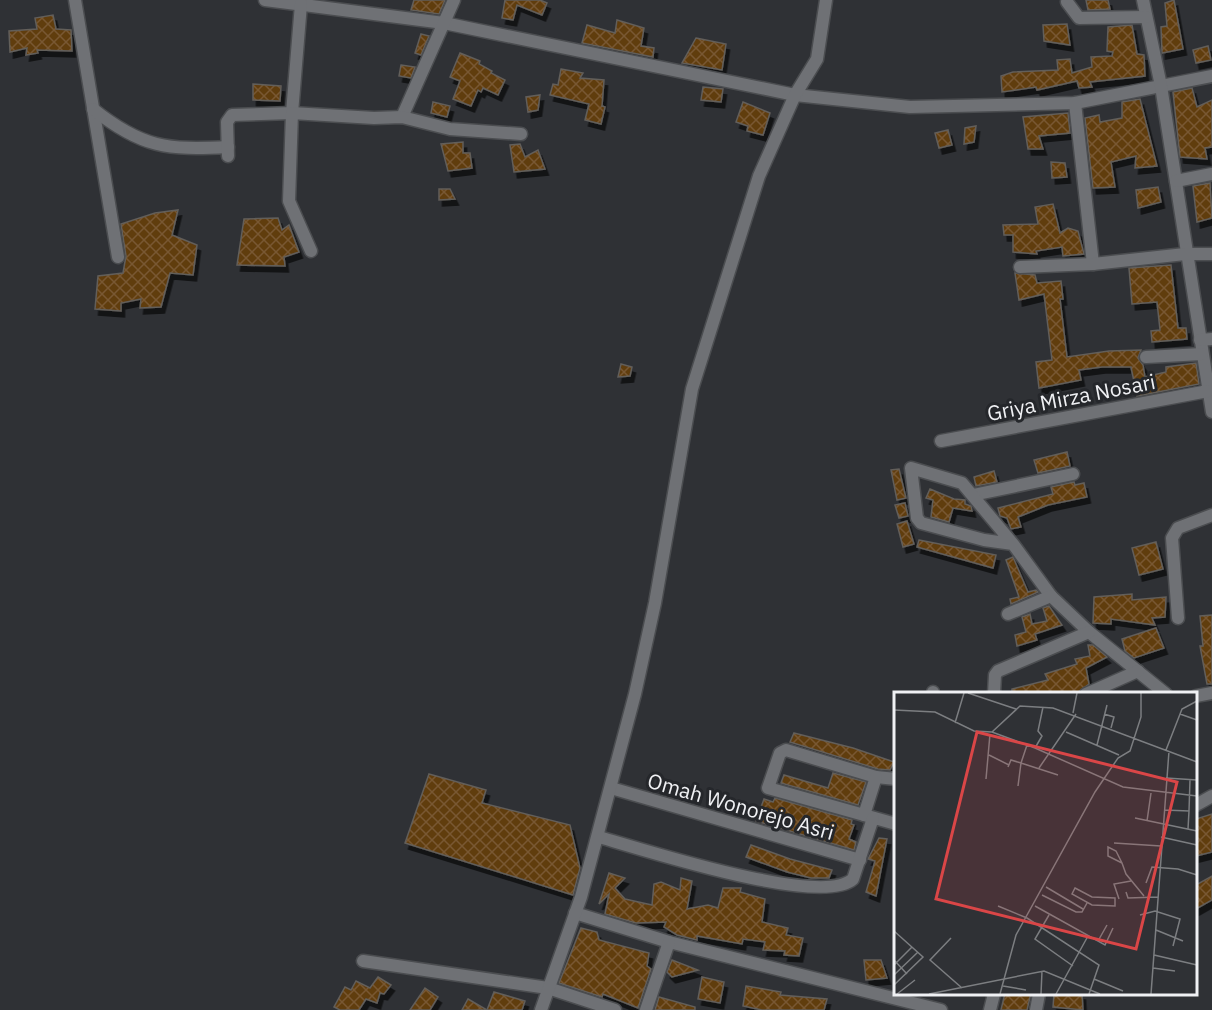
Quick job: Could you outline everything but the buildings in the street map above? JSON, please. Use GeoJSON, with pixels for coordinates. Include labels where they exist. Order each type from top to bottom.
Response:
{"type":"FeatureCollection","features":[{"type":"Feature","properties":{"kind":"street"},"geometry":{"type":"LineString","coordinates":[[75,0],[118,257]]}},
{"type":"Feature","properties":{"kind":"street"},"geometry":{"type":"LineString","coordinates":[[265,0],[301,4],[354,5],[795,95],[910,107],[1075,103],[1212,76]]}},
{"type":"Feature","properties":{"kind":"street"},"geometry":{"type":"LineString","coordinates":[[402,117],[454,0]]}},
{"type":"Feature","properties":{"kind":"street"},"geometry":{"type":"LineString","coordinates":[[541,1010],[575,913],[611,788],[655,603],[692,389],[759,176],[795,95],[817,60],[826,0]]}},
{"type":"Feature","properties":{"kind":"street"},"geometry":{"type":"LineString","coordinates":[[1143,0],[1161,86],[1185,254],[1206,340],[1202,354],[1212,412]]}},
{"type":"Feature","properties":{"kind":"street"},"geometry":{"type":"LineString","coordinates":[[1067,2],[1079,18],[1146,17]]}},
{"type":"Feature","properties":{"kind":"street"},"geometry":{"type":"LineString","coordinates":[[301,4],[292,113],[290,201],[311,251]]}},
{"type":"Feature","properties":{"kind":"street"},"geometry":{"type":"LineString","coordinates":[[1075,103],[1094,264]]}},
{"type":"Feature","properties":{"kind":"street"},"geometry":{"type":"LineString","coordinates":[[93,109],[127,134],[150,144],[228,151],[227,122],[232,115],[292,113],[374,118],[402,117],[450,129],[521,134]]}},
{"type":"Feature","properties":{"kind":"street"},"geometry":{"type":"LineString","coordinates":[[1176,181],[1212,174]]}},
{"type":"Feature","properties":{"kind":"street"},"geometry":{"type":"LineString","coordinates":[[1020,267],[1094,264],[1185,254],[1212,254]]}},
{"type":"Feature","properties":{"kind":"street"},"geometry":{"type":"LineString","coordinates":[[1146,357],[1202,354]]}},
{"type":"Feature","properties":{"kind":"street","name":"Griya Mirza Nosari"},"geometry":{"type":"LineString","coordinates":[[941,441],[1208,391]]}},
{"type":"Feature","properties":{"kind":"street"},"geometry":{"type":"LineString","coordinates":[[1013,544],[984,540],[921,523],[917,518],[911,468],[962,483],[1013,544],[1051,596],[1089,632],[1165,692]]}},
{"type":"Feature","properties":{"kind":"street"},"geometry":{"type":"LineString","coordinates":[[973,495],[1073,474]]}},
{"type":"Feature","properties":{"kind":"street"},"geometry":{"type":"LineString","coordinates":[[1178,618],[1172,538],[1178,528],[1212,515]]}},
{"type":"Feature","properties":{"kind":"street"},"geometry":{"type":"LineString","coordinates":[[1008,614],[1051,596]]}},
{"type":"Feature","properties":{"kind":"street"},"geometry":{"type":"LineString","coordinates":[[994,692],[995,675],[998,671],[1089,632]]}},
{"type":"Feature","properties":{"kind":"street"},"geometry":{"type":"LineString","coordinates":[[1088,692],[1138,670]]}},
{"type":"Feature","properties":{"kind":"street"},"geometry":{"type":"LineString","coordinates":[[1197,696],[1212,693]]}},
{"type":"Feature","properties":{"kind":"street","name":"Omah Wonorejo Asri"},"geometry":{"type":"LineString","coordinates":[[894,779],[876,777],[786,750],[780,753],[768,788],[894,824]]}},
{"type":"Feature","properties":{"kind":"street","name":"Omah Wonorejo Asri"},"geometry":{"type":"LineString","coordinates":[[598,837],[755,879],[796,887],[849,883],[853,879],[860,860],[876,777]]}},
{"type":"Feature","properties":{"kind":"street","name":"Omah Wonorejo Asri"},"geometry":{"type":"LineString","coordinates":[[611,788],[860,860]]}},
{"type":"Feature","properties":{"kind":"street"},"geometry":{"type":"LineString","coordinates":[[1197,804],[1212,796]]}},
{"type":"Feature","properties":{"kind":"street"},"geometry":{"type":"LineString","coordinates":[[575,913],[669,942],[923,1003],[941,1010]]}},
{"type":"Feature","properties":{"kind":"street"},"geometry":{"type":"LineString","coordinates":[[646,1010],[669,942]]}},
{"type":"Feature","properties":{"kind":"street"},"geometry":{"type":"LineString","coordinates":[[363,961],[548,988],[615,1010]]}},
{"type":"Feature","properties":{"kind":"street"},"geometry":{"type":"LineString","coordinates":[[990,1010],[994,995]]}}]}
